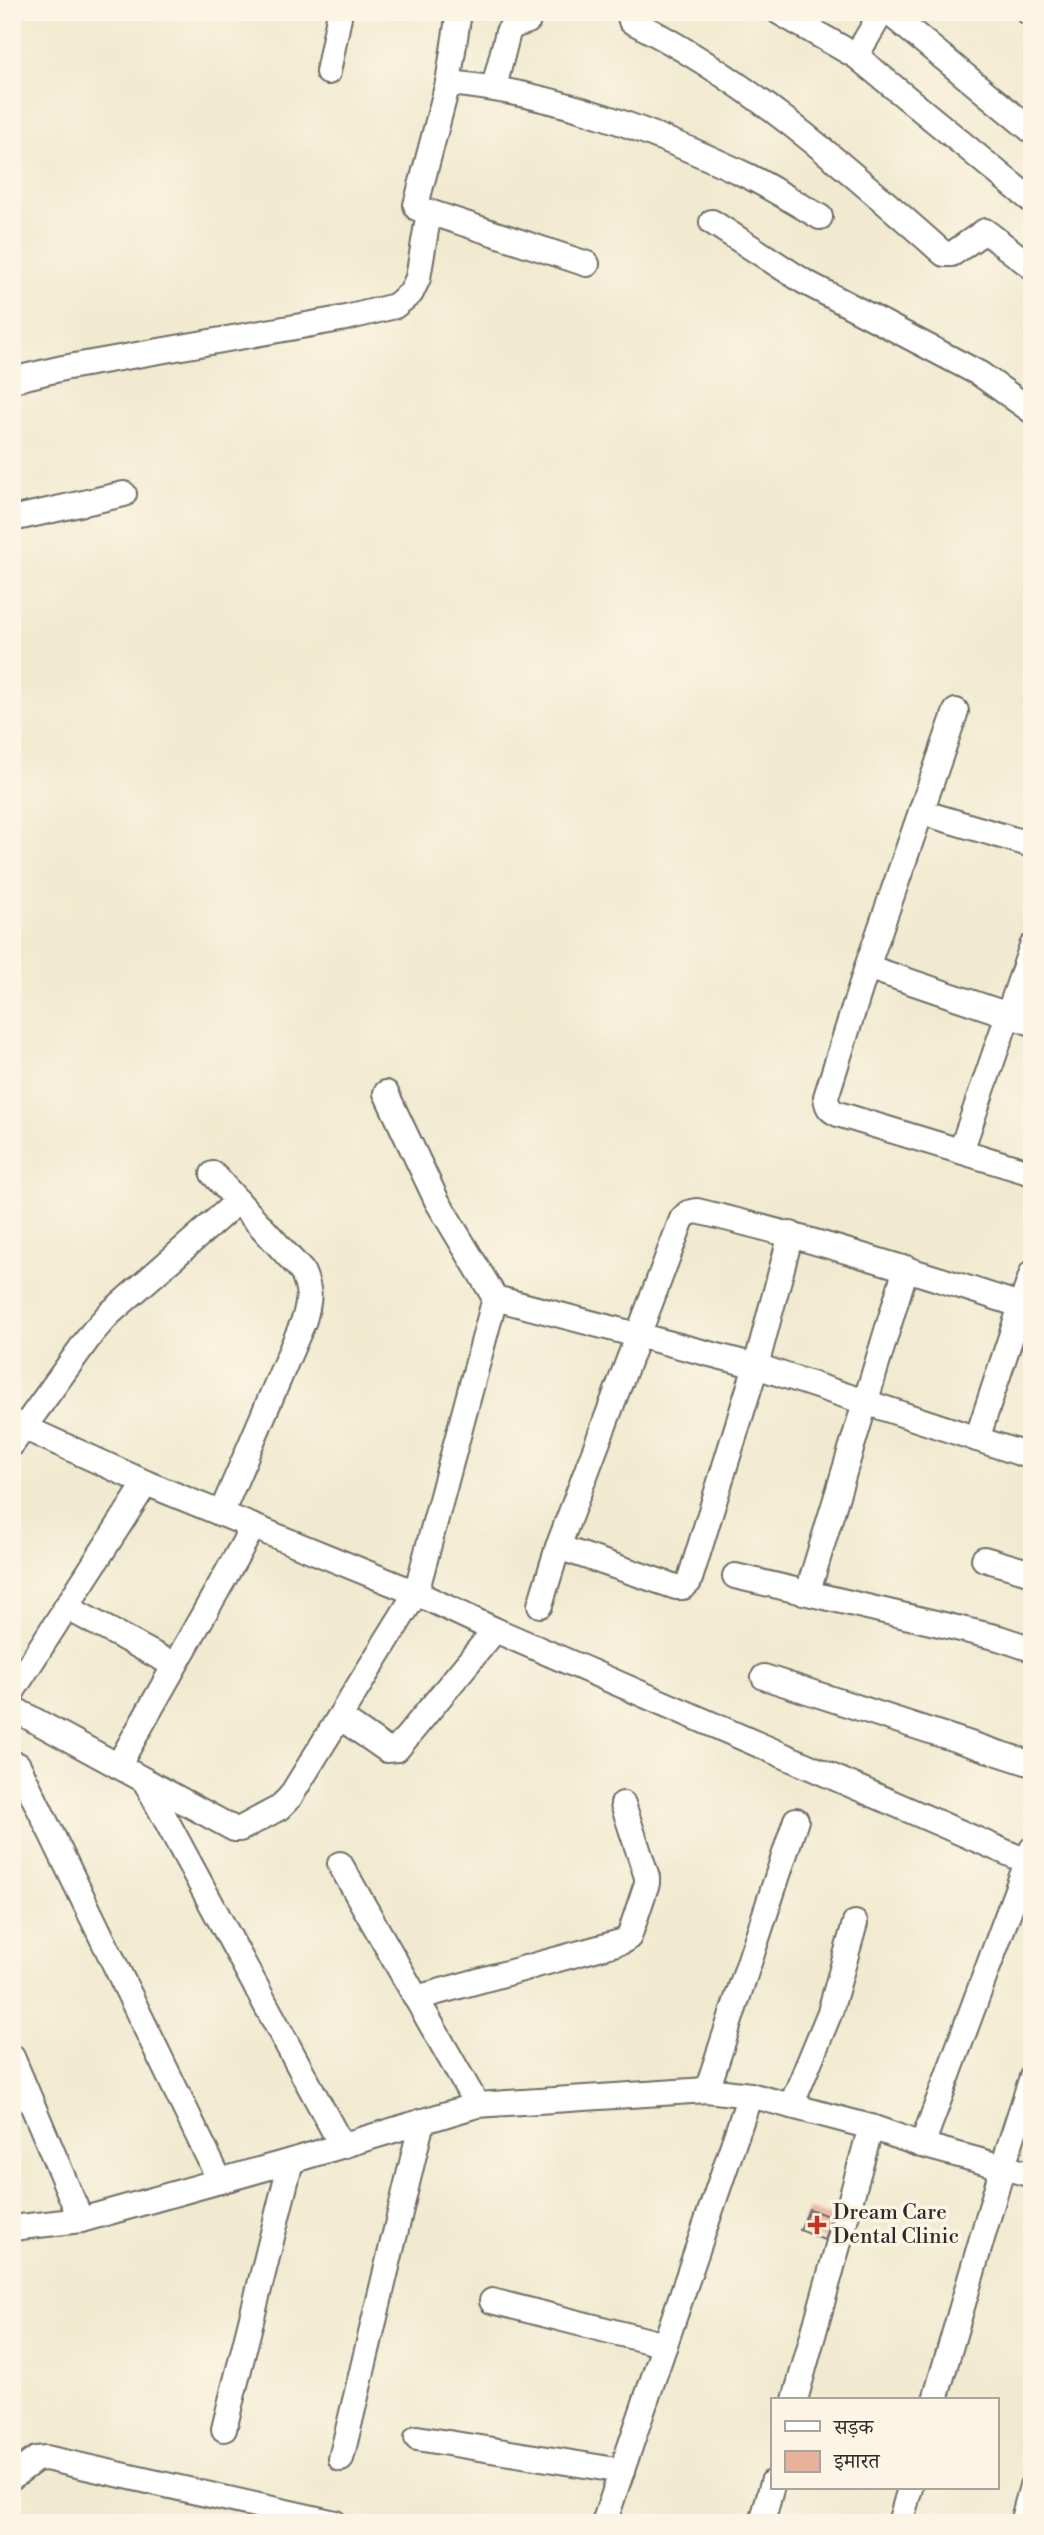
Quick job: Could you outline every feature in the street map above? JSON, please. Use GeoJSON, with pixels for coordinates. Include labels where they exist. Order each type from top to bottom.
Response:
{"type":"FeatureCollection","features":[{"type":"Feature","properties":{"kind":"street"},"geometry":{"type":"LineString","coordinates":[[328,72],[340,12]]}},
{"type":"Feature","properties":{"kind":"street"},"geometry":{"type":"LineString","coordinates":[[460,12],[448,83],[417,208],[587,264]]}},
{"type":"Feature","properties":{"kind":"street"},"geometry":{"type":"LineString","coordinates":[[494,87],[508,32],[513,26],[528,21],[530,12]]}},
{"type":"Feature","properties":{"kind":"street"},"geometry":{"type":"LineString","coordinates":[[629,12],[631,21],[674,42],[797,128],[944,254],[952,254],[981,232],[985,232],[990,233],[1032,267]]}},
{"type":"Feature","properties":{"kind":"street"},"geometry":{"type":"LineString","coordinates":[[779,12],[856,56],[1032,201]]}},
{"type":"Feature","properties":{"kind":"street"},"geometry":{"type":"LineString","coordinates":[[856,56],[882,12]]}},
{"type":"Feature","properties":{"kind":"street"},"geometry":{"type":"LineString","coordinates":[[888,12],[1032,131]]}},
{"type":"Feature","properties":{"kind":"street"},"geometry":{"type":"LineString","coordinates":[[448,83],[494,87],[604,117],[751,178],[820,217]]}},
{"type":"Feature","properties":{"kind":"street"},"geometry":{"type":"LineString","coordinates":[[12,380],[63,368],[346,318],[395,306],[411,293],[418,278],[429,212]]}},
{"type":"Feature","properties":{"kind":"street"},"geometry":{"type":"LineString","coordinates":[[712,222],[803,281],[980,374],[1032,411]]}},
{"type":"Feature","properties":{"kind":"street"},"geometry":{"type":"LineString","coordinates":[[12,519],[124,494]]}},
{"type":"Feature","properties":{"kind":"street"},"geometry":{"type":"LineString","coordinates":[[956,711],[867,967],[826,1097],[827,1104],[831,1111],[838,1114],[1032,1173]]}},
{"type":"Feature","properties":{"kind":"street"},"geometry":{"type":"LineString","coordinates":[[921,812],[1032,845]]}},
{"type":"Feature","properties":{"kind":"street"},"geometry":{"type":"LineString","coordinates":[[961,1151],[1020,1019],[1032,946]]}},
{"type":"Feature","properties":{"kind":"street"},"geometry":{"type":"LineString","coordinates":[[867,967],[1020,1019]]}},
{"type":"Feature","properties":{"kind":"street"},"geometry":{"type":"LineString","coordinates":[[386,1093],[437,1201],[495,1298],[756,1366],[1032,1457]]}},
{"type":"Feature","properties":{"kind":"street"},"geometry":{"type":"LineString","coordinates":[[213,1174],[302,1271],[309,1287],[309,1302],[304,1320],[221,1514]]}},
{"type":"Feature","properties":{"kind":"street"},"geometry":{"type":"LineString","coordinates":[[238,1200],[108,1315],[16,1431],[416,1593],[495,1630],[1029,1855],[922,2145]]}},
{"type":"Feature","properties":{"kind":"street"},"geometry":{"type":"LineString","coordinates":[[540,1605],[558,1547],[682,1219],[688,1213],[697,1211],[791,1234],[1027,1308]]}},
{"type":"Feature","properties":{"kind":"street"},"geometry":{"type":"LineString","coordinates":[[558,1547],[676,1587],[683,1587],[688,1582],[756,1366],[791,1234]]}},
{"type":"Feature","properties":{"kind":"street"},"geometry":{"type":"LineString","coordinates":[[812,1578],[906,1268]]}},
{"type":"Feature","properties":{"kind":"street"},"geometry":{"type":"LineString","coordinates":[[977,1439],[1027,1308],[1032,1273]]}},
{"type":"Feature","properties":{"kind":"street"},"geometry":{"type":"LineString","coordinates":[[12,1708],[228,1827],[240,1829],[287,1802],[416,1593],[495,1298]]}},
{"type":"Feature","properties":{"kind":"street"},"geometry":{"type":"LineString","coordinates":[[12,1692],[146,1483]]}},
{"type":"Feature","properties":{"kind":"street"},"geometry":{"type":"LineString","coordinates":[[118,1766],[253,1527]]}},
{"type":"Feature","properties":{"kind":"street"},"geometry":{"type":"LineString","coordinates":[[984,1559],[1032,1573]]}},
{"type":"Feature","properties":{"kind":"street"},"geometry":{"type":"LineString","coordinates":[[735,1576],[999,1638],[1032,1649]]}},
{"type":"Feature","properties":{"kind":"street"},"geometry":{"type":"LineString","coordinates":[[66,1607],[174,1665]]}},
{"type":"Feature","properties":{"kind":"street"},"geometry":{"type":"LineString","coordinates":[[341,1718],[387,1751],[397,1749],[495,1630]]}},
{"type":"Feature","properties":{"kind":"street"},"geometry":{"type":"LineString","coordinates":[[764,1677],[1032,1764]]}},
{"type":"Feature","properties":{"kind":"street"},"geometry":{"type":"LineString","coordinates":[[18,1765],[220,2181]]}},
{"type":"Feature","properties":{"kind":"street"},"geometry":{"type":"LineString","coordinates":[[145,1780],[342,2146]]}},
{"type":"Feature","properties":{"kind":"street"},"geometry":{"type":"LineString","coordinates":[[416,1998],[624,1941],[629,1937],[647,1877],[623,1804]]}},
{"type":"Feature","properties":{"kind":"street"},"geometry":{"type":"LineString","coordinates":[[708,2090],[796,1820]]}},
{"type":"Feature","properties":{"kind":"street"},"geometry":{"type":"LineString","coordinates":[[340,1864],[477,2105]]}},
{"type":"Feature","properties":{"kind":"street"},"geometry":{"type":"LineString","coordinates":[[791,2106],[835,1996],[855,1923]]}},
{"type":"Feature","properties":{"kind":"street"},"geometry":{"type":"LineString","coordinates":[[12,2057],[22,2104],[81,2220]]}},
{"type":"Feature","properties":{"kind":"street"},"geometry":{"type":"LineString","coordinates":[[936,2398],[1003,2166],[1032,2077]]}},
{"type":"Feature","properties":{"kind":"street"},"geometry":{"type":"LineString","coordinates":[[12,2228],[81,2220],[477,2105],[708,2090],[750,2095],[871,2127],[922,2145],[1032,2175]]}},
{"type":"Feature","properties":{"kind":"street"},"geometry":{"type":"LineString","coordinates":[[604,2523],[750,2095]]}},
{"type":"Feature","properties":{"kind":"street"},"geometry":{"type":"LineString","coordinates":[[341,2459],[422,2121]]}},
{"type":"Feature","properties":{"kind":"street"},"geometry":{"type":"LineString","coordinates":[[796,2398],[871,2127]]}},
{"type":"Feature","properties":{"kind":"street"},"geometry":{"type":"LineString","coordinates":[[224,2429],[291,2161]]}},
{"type":"Feature","properties":{"kind":"street"},"geometry":{"type":"LineString","coordinates":[[492,2301],[665,2345]]}},
{"type":"Feature","properties":{"kind":"street"},"geometry":{"type":"LineString","coordinates":[[417,2438],[622,2471]]}},
{"type":"Feature","properties":{"kind":"street"},"geometry":{"type":"LineString","coordinates":[[12,2477],[36,2459],[46,2458],[335,2523]]}},
{"type":"Feature","properties":{"kind":"street"},"geometry":{"type":"LineString","coordinates":[[1022,2523],[1032,2486]]}},
{"type":"Feature","properties":{"kind":"street"},"geometry":{"type":"LineString","coordinates":[[762,2523],[771,2489]]}},
{"type":"Feature","properties":{"kind":"street"},"geometry":{"type":"LineString","coordinates":[[900,2523],[909,2490]]}},
{"type":"Feature","properties":{"kind":"building"},"geometry":{"type":"Polygon","coordinates":[[[809,2209],[831,2217],[824,2240],[800,2230],[809,2209]]]}},
{"type":"Feature","properties":{"kind":"place","name":"Dream Care Dental Clinic"},"geometry":{"type":"Point","coordinates":[817,2225]}}]}
